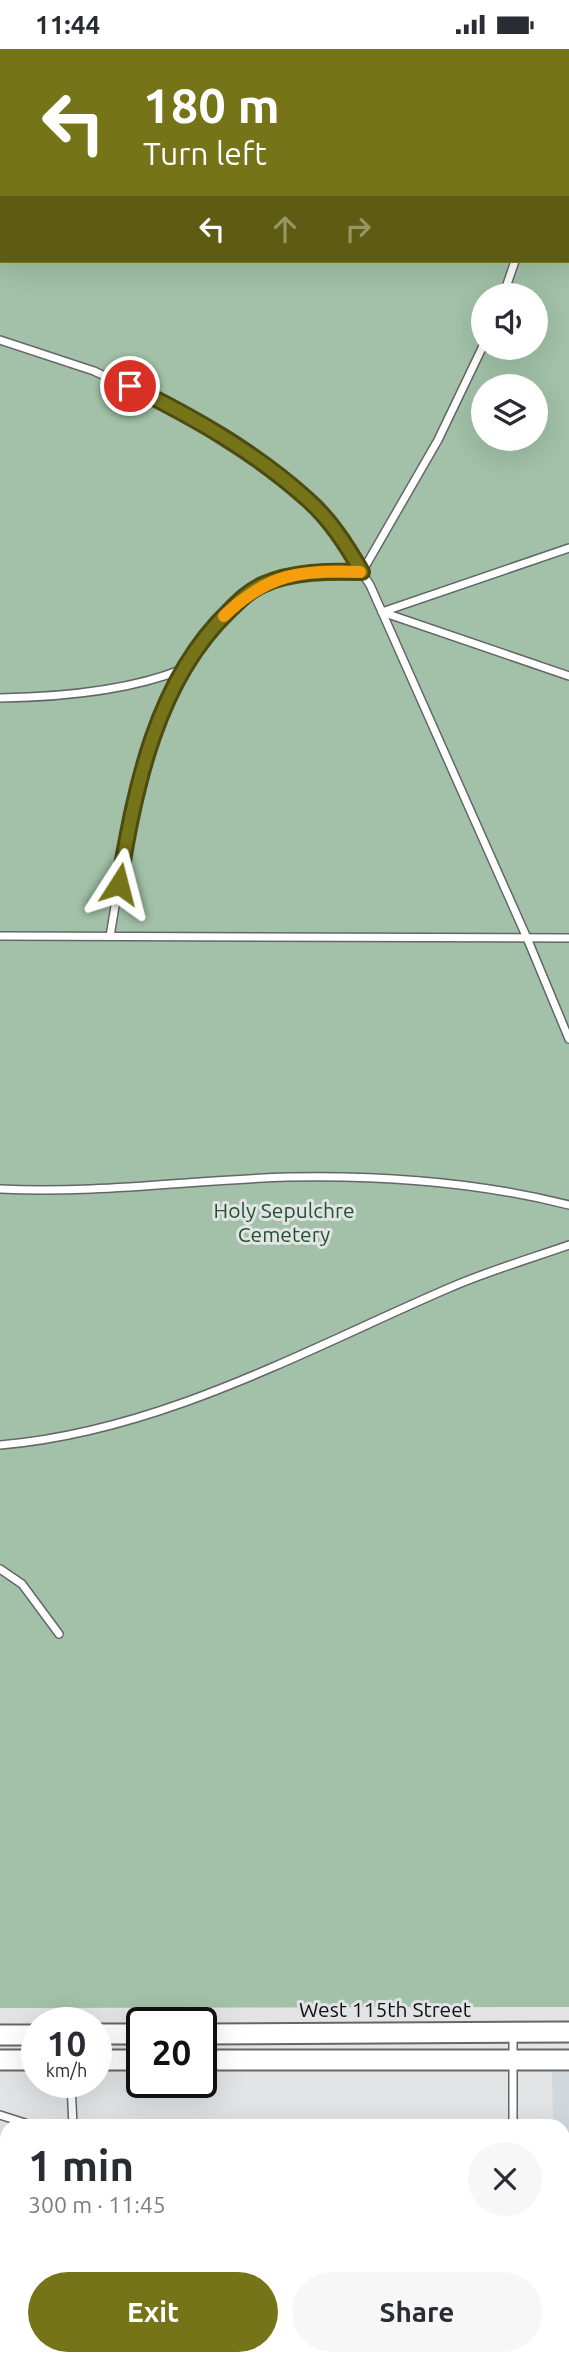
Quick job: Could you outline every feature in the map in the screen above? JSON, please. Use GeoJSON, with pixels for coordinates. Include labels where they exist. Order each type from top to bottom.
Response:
{"type":"FeatureCollection","features":[{"type":"Feature","properties":{"kind":"street","name":"West 115th Street"},"geometry":{"type":"LineString","coordinates":[[217,2034],[569,2032]]}},
{"type":"Feature","properties":{"kind":"street"},"geometry":{"type":"LineString","coordinates":[[0,2035],[21,2035]]}},
{"type":"Feature","properties":{"kind":"street"},"geometry":{"type":"LineString","coordinates":[[0,2060],[21,2060]]}},
{"type":"Feature","properties":{"kind":"street"},"geometry":{"type":"LineString","coordinates":[[217,2060],[569,2060]]}},
{"type":"Feature","properties":{"kind":"lane"},"geometry":{"type":"LineString","coordinates":[[507,283],[514,263]]}},
{"type":"Feature","properties":{"kind":"lane"},"geometry":{"type":"LineString","coordinates":[[0,340],[55,357],[130,386],[198,421],[308,499],[329,522],[362,572],[382,612],[569,1039]]}},
{"type":"Feature","properties":{"kind":"lane"},"geometry":{"type":"LineString","coordinates":[[362,572],[438,440],[476,360]]}},
{"type":"Feature","properties":{"kind":"lane"},"geometry":{"type":"LineString","coordinates":[[382,612],[569,548]]}},
{"type":"Feature","properties":{"kind":"lane"},"geometry":{"type":"LineString","coordinates":[[110,936],[127,838],[145,764],[159,722],[183,668],[219,621],[261,585],[301,575],[362,572]]}},
{"type":"Feature","properties":{"kind":"lane"},"geometry":{"type":"LineString","coordinates":[[382,612],[569,676]]}},
{"type":"Feature","properties":{"kind":"lane"},"geometry":{"type":"LineString","coordinates":[[0,698],[132,685],[159,679],[183,668]]}},
{"type":"Feature","properties":{"kind":"lane"},"geometry":{"type":"LineString","coordinates":[[0,936],[569,938]]}},
{"type":"Feature","properties":{"kind":"lane"},"geometry":{"type":"LineString","coordinates":[[0,1189],[74,1190],[237,1180],[345,1178],[453,1184],[501,1190],[569,1205]]}},
{"type":"Feature","properties":{"kind":"lane"},"geometry":{"type":"LineString","coordinates":[[0,1445],[95,1430],[170,1409],[248,1378],[451,1287],[569,1245]]}},
{"type":"Feature","properties":{"kind":"lane"},"geometry":{"type":"LineString","coordinates":[[0,1569],[22,1584],[59,1634]]}},
{"type":"Feature","properties":{"kind":"lane"},"geometry":{"type":"LineString","coordinates":[[513,2033],[513,2119]]}},
{"type":"Feature","properties":{"kind":"lane"},"geometry":{"type":"LineString","coordinates":[[72,2098],[73,2119]]}},
{"type":"Feature","properties":{"kind":"shaded area"},"geometry":{"type":"Polygon","coordinates":[[[552,2072],[569,2072],[569,2119],[553,2119],[552,2072]]]}},
{"type":"Feature","properties":{"kind":"green space","name":"Holy Sepulchre Cemetery"},"geometry":{"type":"Polygon","coordinates":[[[0,263],[569,263],[569,2007],[0,2008],[0,263]]]}},
{"type":"Feature","properties":{"kind":"slow traffic"},"geometry":{"type":"LineString","coordinates":[[224,616],[245,596],[261,585],[279,578],[320,572],[360,572]]}},
{"type":"Feature","properties":{"kind":"route"},"geometry":{"type":"LineString","coordinates":[[119,884],[136,799],[159,722],[183,668],[200,643],[245,596],[261,585],[279,578],[320,572],[362,572],[329,522],[308,499],[198,421],[130,386]]}}]}
